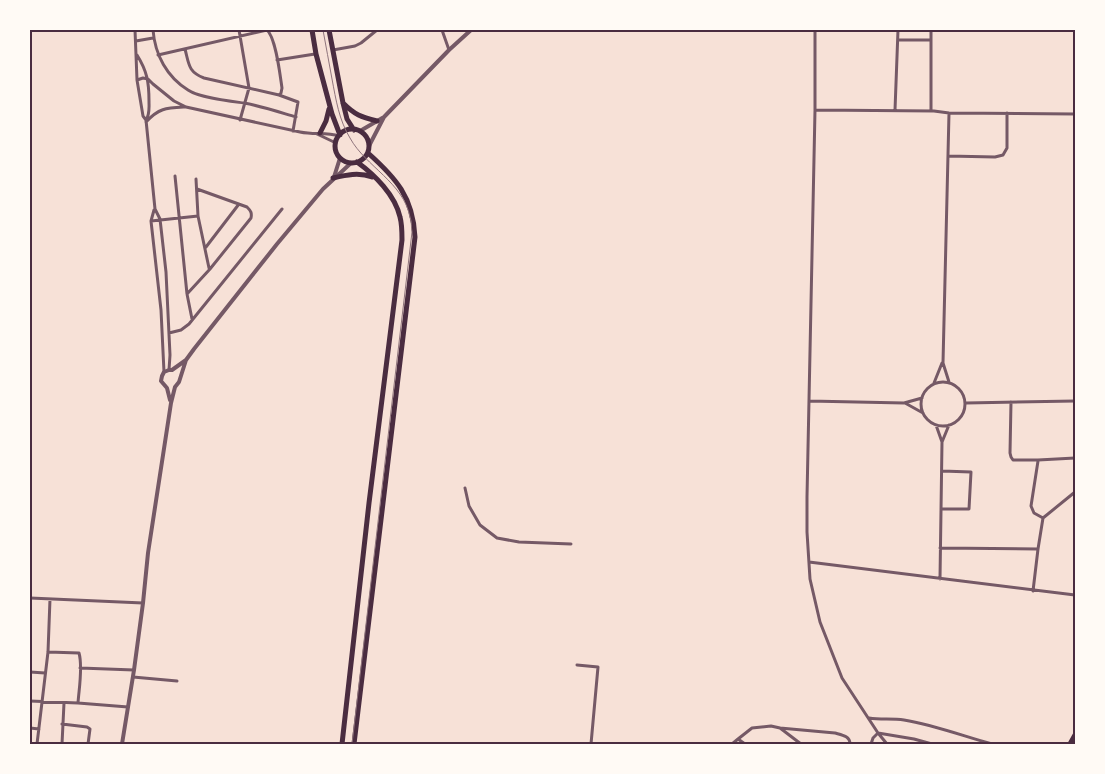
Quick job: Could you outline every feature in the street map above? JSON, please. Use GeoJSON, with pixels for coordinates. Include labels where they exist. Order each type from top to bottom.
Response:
{"type":"FeatureCollection","features":[{"type":"Feature","properties":{"kind":"main road"},"geometry":{"type":"LineString","coordinates":[[312,30],[316,54],[340,136]]}},
{"type":"Feature","properties":{"kind":"main road"},"geometry":{"type":"LineString","coordinates":[[329,30],[347,119],[357,131],[364,135],[368,140],[369,146],[368,153],[362,160],[351,163],[345,162],[337,154],[336,143],[346,131],[357,131]]}},
{"type":"Feature","properties":{"kind":"main road"},"geometry":{"type":"LineString","coordinates":[[343,103],[359,116],[377,121]]}},
{"type":"Feature","properties":{"kind":"main road"},"geometry":{"type":"LineString","coordinates":[[318,133],[326,121],[330,106]]}},
{"type":"Feature","properties":{"kind":"main road"},"geometry":{"type":"LineString","coordinates":[[354,744],[415,237],[413,218],[405,195],[394,178],[368,153]]}},
{"type":"Feature","properties":{"kind":"main road"},"geometry":{"type":"LineString","coordinates":[[342,744],[369,503],[402,240],[401,221],[391,196],[357,162]]}},
{"type":"Feature","properties":{"kind":"main road"},"geometry":{"type":"LineString","coordinates":[[333,178],[348,174],[358,174],[375,178]]}},
{"type":"Feature","properties":{"kind":"main road"},"geometry":{"type":"LineString","coordinates":[[1070,744],[1075,735]]}},
{"type":"Feature","properties":{"kind":"street"},"geometry":{"type":"LineString","coordinates":[[135,30],[137,80],[143,116],[146,121],[154,209],[150,221],[168,371]]}},
{"type":"Feature","properties":{"kind":"street"},"geometry":{"type":"LineString","coordinates":[[152,30],[158,55],[167,72],[189,91],[296,117]]}},
{"type":"Feature","properties":{"kind":"street"},"geometry":{"type":"LineString","coordinates":[[239,30],[249,88],[240,120]]}},
{"type":"Feature","properties":{"kind":"street"},"geometry":{"type":"LineString","coordinates":[[158,55],[267,30],[272,38],[277,60],[282,90],[279,95]]}},
{"type":"Feature","properties":{"kind":"street"},"geometry":{"type":"LineString","coordinates":[[333,50],[355,46],[377,30]]}},
{"type":"Feature","properties":{"kind":"street"},"geometry":{"type":"LineString","coordinates":[[442,30],[449,50]]}},
{"type":"Feature","properties":{"kind":"street"},"geometry":{"type":"LineString","coordinates":[[357,131],[384,116],[471,30]]}},
{"type":"Feature","properties":{"kind":"street"},"geometry":{"type":"LineString","coordinates":[[815,30],[807,532],[810,579],[820,622],[835,663],[842,678],[887,744]]}},
{"type":"Feature","properties":{"kind":"street"},"geometry":{"type":"LineString","coordinates":[[895,110],[898,30]]}},
{"type":"Feature","properties":{"kind":"street"},"geometry":{"type":"LineString","coordinates":[[931,30],[931,111]]}},
{"type":"Feature","properties":{"kind":"street"},"geometry":{"type":"LineString","coordinates":[[136,41],[153,38]]}},
{"type":"Feature","properties":{"kind":"street"},"geometry":{"type":"LineString","coordinates":[[898,40],[931,40]]}},
{"type":"Feature","properties":{"kind":"street"},"geometry":{"type":"LineString","coordinates":[[185,49],[190,67],[198,76],[279,95],[298,102],[293,130]]}},
{"type":"Feature","properties":{"kind":"street"},"geometry":{"type":"LineString","coordinates":[[277,60],[316,54]]}},
{"type":"Feature","properties":{"kind":"street"},"geometry":{"type":"LineString","coordinates":[[136,55],[144,66],[148,79],[149,115],[146,121]]}},
{"type":"Feature","properties":{"kind":"street"},"geometry":{"type":"LineString","coordinates":[[137,80],[148,79],[174,101],[186,107],[293,130],[340,136]]}},
{"type":"Feature","properties":{"kind":"street"},"geometry":{"type":"LineString","coordinates":[[146,121],[160,110],[186,107]]}},
{"type":"Feature","properties":{"kind":"street"},"geometry":{"type":"LineString","coordinates":[[815,110],[1075,114]]}},
{"type":"Feature","properties":{"kind":"street"},"geometry":{"type":"LineString","coordinates":[[949,113],[943,363],[949,382]]}},
{"type":"Feature","properties":{"kind":"street"},"geometry":{"type":"LineString","coordinates":[[948,156],[995,157],[1003,155],[1007,148],[1007,113]]}},
{"type":"Feature","properties":{"kind":"street"},"geometry":{"type":"LineString","coordinates":[[369,146],[384,116]]}},
{"type":"Feature","properties":{"kind":"street"},"geometry":{"type":"LineString","coordinates":[[318,133],[336,143]]}},
{"type":"Feature","properties":{"kind":"street"},"geometry":{"type":"LineString","coordinates":[[333,178],[340,158]]}},
{"type":"Feature","properties":{"kind":"street"},"geometry":{"type":"LineString","coordinates":[[171,403],[167,388],[161,381],[162,376],[186,360],[277,244],[323,189],[351,163]]}},
{"type":"Feature","properties":{"kind":"street"},"geometry":{"type":"LineString","coordinates":[[175,176],[187,294],[192,320]]}},
{"type":"Feature","properties":{"kind":"street"},"geometry":{"type":"LineString","coordinates":[[196,179],[198,216],[210,269]]}},
{"type":"Feature","properties":{"kind":"street"},"geometry":{"type":"LineString","coordinates":[[187,294],[210,269],[252,214],[247,207],[197,189]]}},
{"type":"Feature","properties":{"kind":"street"},"geometry":{"type":"LineString","coordinates":[[205,248],[239,204]]}},
{"type":"Feature","properties":{"kind":"street"},"geometry":{"type":"LineString","coordinates":[[154,209],[160,219],[166,272],[170,355],[168,371]]}},
{"type":"Feature","properties":{"kind":"street"},"geometry":{"type":"LineString","coordinates":[[169,333],[181,330],[192,320],[282,209]]}},
{"type":"Feature","properties":{"kind":"street"},"geometry":{"type":"LineString","coordinates":[[150,221],[198,216]]}},
{"type":"Feature","properties":{"kind":"street"},"geometry":{"type":"LineString","coordinates":[[122,744],[171,403],[186,360]]}},
{"type":"Feature","properties":{"kind":"street"},"geometry":{"type":"LineString","coordinates":[[934,384],[943,363]]}},
{"type":"Feature","properties":{"kind":"street"},"geometry":{"type":"LineString","coordinates":[[168,371],[177,373],[180,379]]}},
{"type":"Feature","properties":{"kind":"street"},"geometry":{"type":"LineString","coordinates":[[949,382],[958,386],[963,394],[966,403],[965,408],[961,417],[954,423],[942,426],[936,425],[926,418],[923,413],[921,408],[922,398],[924,392],[934,384],[949,382]]}},
{"type":"Feature","properties":{"kind":"street"},"geometry":{"type":"LineString","coordinates":[[167,388],[175,387]]}},
{"type":"Feature","properties":{"kind":"street"},"geometry":{"type":"LineString","coordinates":[[809,401],[904,403],[922,398]]}},
{"type":"Feature","properties":{"kind":"street"},"geometry":{"type":"LineString","coordinates":[[966,403],[1075,400]]}},
{"type":"Feature","properties":{"kind":"street"},"geometry":{"type":"LineString","coordinates":[[1011,402],[1010,453],[1013,460],[1075,458]]}},
{"type":"Feature","properties":{"kind":"street"},"geometry":{"type":"LineString","coordinates":[[904,403],[923,413]]}},
{"type":"Feature","properties":{"kind":"street"},"geometry":{"type":"LineString","coordinates":[[936,425],[942,442],[940,579]]}},
{"type":"Feature","properties":{"kind":"street"},"geometry":{"type":"LineString","coordinates":[[942,442],[950,425]]}},
{"type":"Feature","properties":{"kind":"street"},"geometry":{"type":"LineString","coordinates":[[1038,460],[1031,506],[1034,513],[1043,518]]}},
{"type":"Feature","properties":{"kind":"street"},"geometry":{"type":"LineString","coordinates":[[941,509],[969,509],[971,472],[942,470]]}},
{"type":"Feature","properties":{"kind":"street"},"geometry":{"type":"LineString","coordinates":[[465,488],[469,506],[480,525],[497,538],[519,542],[571,544]]}},
{"type":"Feature","properties":{"kind":"street"},"geometry":{"type":"LineString","coordinates":[[1033,591],[1043,518],[1075,492]]}},
{"type":"Feature","properties":{"kind":"street"},"geometry":{"type":"LineString","coordinates":[[940,548],[1038,549]]}},
{"type":"Feature","properties":{"kind":"street"},"geometry":{"type":"LineString","coordinates":[[809,562],[1075,595]]}},
{"type":"Feature","properties":{"kind":"street"},"geometry":{"type":"LineString","coordinates":[[30,598],[143,603]]}},
{"type":"Feature","properties":{"kind":"street"},"geometry":{"type":"LineString","coordinates":[[37,744],[48,652],[50,599]]}},
{"type":"Feature","properties":{"kind":"street"},"geometry":{"type":"LineString","coordinates":[[48,652],[79,653],[78,703]]}},
{"type":"Feature","properties":{"kind":"street"},"geometry":{"type":"LineString","coordinates":[[577,665],[598,667],[591,744]]}},
{"type":"Feature","properties":{"kind":"street"},"geometry":{"type":"LineString","coordinates":[[80,668],[134,670]]}},
{"type":"Feature","properties":{"kind":"street"},"geometry":{"type":"LineString","coordinates":[[30,672],[46,673]]}},
{"type":"Feature","properties":{"kind":"street"},"geometry":{"type":"LineString","coordinates":[[132,677],[177,681]]}},
{"type":"Feature","properties":{"kind":"street"},"geometry":{"type":"LineString","coordinates":[[30,701],[128,707]]}},
{"type":"Feature","properties":{"kind":"street"},"geometry":{"type":"LineString","coordinates":[[62,744],[64,703]]}},
{"type":"Feature","properties":{"kind":"street"},"geometry":{"type":"LineString","coordinates":[[868,718],[902,720],[927,725],[992,744]]}},
{"type":"Feature","properties":{"kind":"street"},"geometry":{"type":"LineString","coordinates":[[62,724],[87,726],[90,730],[88,744]]}},
{"type":"Feature","properties":{"kind":"street"},"geometry":{"type":"LineString","coordinates":[[732,744],[752,728],[771,726],[844,736],[848,738],[850,744]]}},
{"type":"Feature","properties":{"kind":"street"},"geometry":{"type":"LineString","coordinates":[[30,728],[39,729]]}},
{"type":"Feature","properties":{"kind":"street"},"geometry":{"type":"LineString","coordinates":[[780,728],[801,744]]}},
{"type":"Feature","properties":{"kind":"street"},"geometry":{"type":"LineString","coordinates":[[871,744],[873,738],[878,733]]}},
{"type":"Feature","properties":{"kind":"street"},"geometry":{"type":"LineString","coordinates":[[878,733],[932,744]]}},
{"type":"Feature","properties":{"kind":"street"},"geometry":{"type":"LineString","coordinates":[[738,739],[745,744]]}},
{"type":"Feature","properties":{"kind":"tram line"},"geometry":{"type":"LineString","coordinates":[[323,30],[343,124],[350,138],[365,158],[400,194],[411,219],[412,232],[352,744]]}}]}
